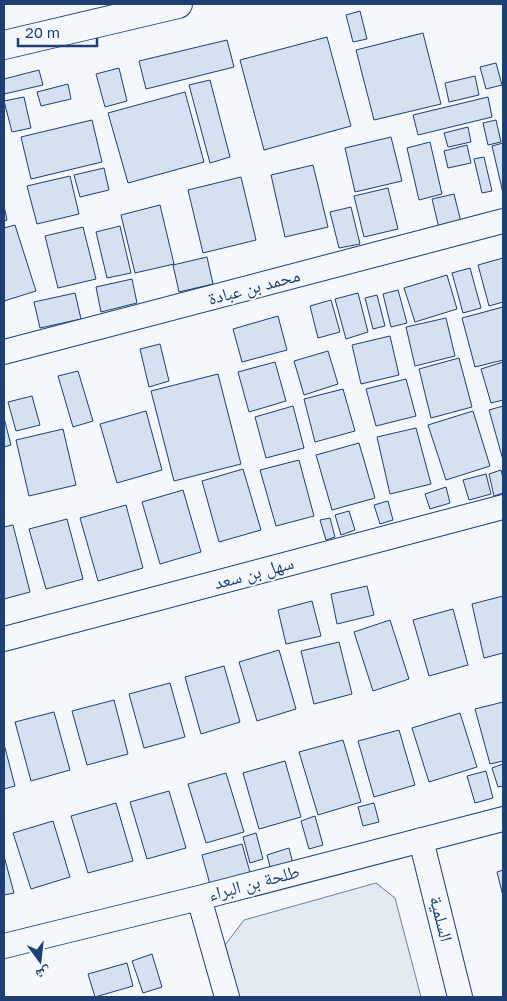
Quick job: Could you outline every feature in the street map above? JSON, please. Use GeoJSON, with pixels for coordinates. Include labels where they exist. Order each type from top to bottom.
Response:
{"type":"FeatureCollection","features":[{"type":"Feature","properties":{"kind":"street"},"geometry":{"type":"LineString","coordinates":[[4,45],[178,4]]}},
{"type":"Feature","properties":{"kind":"street","name":"محمد بن عبادة"},"geometry":{"type":"LineString","coordinates":[[4,352],[503,221]]}},
{"type":"Feature","properties":{"kind":"street","name":"سهل بن سعد"},"geometry":{"type":"LineString","coordinates":[[4,639],[503,507]]}},
{"type":"Feature","properties":{"kind":"street","name":"طلحة بن البراء"},"geometry":{"type":"LineString","coordinates":[[4,946],[503,820]]}},
{"type":"Feature","properties":{"kind":"street","name":"السلمية"},"geometry":{"type":"LineString","coordinates":[[421,840],[460,997]]}},
{"type":"Feature","properties":{"kind":"street"},"geometry":{"type":"LineString","coordinates":[[199,898],[227,997]]}},
{"type":"Feature","properties":{"kind":"shaded area"},"geometry":{"type":"Polygon","coordinates":[[[376,883],[395,898],[421,997],[239,997],[225,945],[244,920],[376,883]]]}},
{"type":"Feature","properties":{"kind":"building"},"geometry":{"type":"Polygon","coordinates":[[[360,11],[367,39],[353,42],[346,15],[360,11]]]}},
{"type":"Feature","properties":{"kind":"building"},"geometry":{"type":"Polygon","coordinates":[[[423,33],[441,104],[374,120],[356,50],[423,33]]]}},
{"type":"Feature","properties":{"kind":"building"},"geometry":{"type":"Polygon","coordinates":[[[327,37],[351,126],[264,150],[240,60],[327,37]]]}},
{"type":"Feature","properties":{"kind":"building"},"geometry":{"type":"Polygon","coordinates":[[[227,40],[234,67],[146,89],[139,61],[227,40]]]}},
{"type":"Feature","properties":{"kind":"building"},"geometry":{"type":"Polygon","coordinates":[[[496,63],[502,85],[486,89],[480,67],[496,63]]]}},
{"type":"Feature","properties":{"kind":"building"},"geometry":{"type":"Polygon","coordinates":[[[119,68],[127,101],[105,107],[96,74],[119,68]]]}},
{"type":"Feature","properties":{"kind":"building"},"geometry":{"type":"Polygon","coordinates":[[[39,70],[43,85],[4,94],[4,79],[39,70]]]}},
{"type":"Feature","properties":{"kind":"building"},"geometry":{"type":"Polygon","coordinates":[[[475,76],[479,95],[449,102],[445,83],[475,76]]]}},
{"type":"Feature","properties":{"kind":"building"},"geometry":{"type":"Polygon","coordinates":[[[210,80],[230,157],[210,163],[189,85],[210,80]]]}},
{"type":"Feature","properties":{"kind":"building"},"geometry":{"type":"Polygon","coordinates":[[[68,84],[71,99],[41,106],[37,92],[68,84]]]}},
{"type":"Feature","properties":{"kind":"building"},"geometry":{"type":"Polygon","coordinates":[[[185,92],[204,162],[128,183],[108,113],[185,92]]]}},
{"type":"Feature","properties":{"kind":"building"},"geometry":{"type":"Polygon","coordinates":[[[24,97],[31,128],[12,132],[4,101],[24,97]]]}},
{"type":"Feature","properties":{"kind":"building"},"geometry":{"type":"Polygon","coordinates":[[[488,97],[492,117],[418,135],[413,115],[488,97]]]}},
{"type":"Feature","properties":{"kind":"building"},"geometry":{"type":"Polygon","coordinates":[[[92,120],[102,162],[31,179],[21,137],[92,120]]]}},
{"type":"Feature","properties":{"kind":"building"},"geometry":{"type":"Polygon","coordinates":[[[496,120],[501,142],[488,145],[483,123],[496,120]]]}},
{"type":"Feature","properties":{"kind":"building"},"geometry":{"type":"Polygon","coordinates":[[[468,127],[471,142],[448,147],[444,133],[468,127]]]}},
{"type":"Feature","properties":{"kind":"building"},"geometry":{"type":"Polygon","coordinates":[[[391,137],[402,181],[355,192],[345,148],[391,137]]]}},
{"type":"Feature","properties":{"kind":"building"},"geometry":{"type":"Polygon","coordinates":[[[430,142],[442,194],[419,200],[407,148],[430,142]]]}},
{"type":"Feature","properties":{"kind":"building"},"geometry":{"type":"Polygon","coordinates":[[[503,143],[503,193],[492,146],[503,143]]]}},
{"type":"Feature","properties":{"kind":"building"},"geometry":{"type":"Polygon","coordinates":[[[467,145],[471,163],[448,168],[444,151],[467,145]]]}},
{"type":"Feature","properties":{"kind":"building"},"geometry":{"type":"Polygon","coordinates":[[[484,157],[492,191],[482,193],[474,159],[484,157]]]}},
{"type":"Feature","properties":{"kind":"building"},"geometry":{"type":"Polygon","coordinates":[[[313,165],[328,227],[285,237],[271,175],[313,165]]]}},
{"type":"Feature","properties":{"kind":"building"},"geometry":{"type":"Polygon","coordinates":[[[104,168],[109,190],[80,197],[74,175],[104,168]]]}},
{"type":"Feature","properties":{"kind":"building"},"geometry":{"type":"Polygon","coordinates":[[[70,176],[79,214],[37,224],[27,186],[70,176]]]}},
{"type":"Feature","properties":{"kind":"building"},"geometry":{"type":"Polygon","coordinates":[[[241,177],[256,240],[203,253],[188,190],[241,177]]]}},
{"type":"Feature","properties":{"kind":"building"},"geometry":{"type":"Polygon","coordinates":[[[388,188],[398,229],[364,237],[354,196],[388,188]]]}},
{"type":"Feature","properties":{"kind":"building"},"geometry":{"type":"Polygon","coordinates":[[[454,194],[461,222],[439,228],[432,199],[454,194]]]}},
{"type":"Feature","properties":{"kind":"building"},"geometry":{"type":"Polygon","coordinates":[[[160,205],[174,264],[135,273],[121,215],[160,205]]]}},
{"type":"Feature","properties":{"kind":"building"},"geometry":{"type":"Polygon","coordinates":[[[4,206],[7,220],[4,221],[4,206]]]}},
{"type":"Feature","properties":{"kind":"building"},"geometry":{"type":"Polygon","coordinates":[[[351,207],[360,244],[339,248],[330,212],[351,207]]]}},
{"type":"Feature","properties":{"kind":"building"},"geometry":{"type":"Polygon","coordinates":[[[15,225],[36,291],[4,301],[4,228],[15,225]]]}},
{"type":"Feature","properties":{"kind":"building"},"geometry":{"type":"Polygon","coordinates":[[[120,226],[131,273],[107,278],[96,232],[120,226]]]}},
{"type":"Feature","properties":{"kind":"building"},"geometry":{"type":"Polygon","coordinates":[[[83,227],[96,279],[58,288],[45,236],[83,227]]]}},
{"type":"Feature","properties":{"kind":"building"},"geometry":{"type":"Polygon","coordinates":[[[207,257],[213,284],[179,292],[173,265],[207,257]]]}},
{"type":"Feature","properties":{"kind":"building"},"geometry":{"type":"Polygon","coordinates":[[[503,258],[503,302],[489,306],[478,265],[503,258]]]}},
{"type":"Feature","properties":{"kind":"building"},"geometry":{"type":"Polygon","coordinates":[[[470,268],[481,308],[463,313],[452,273],[470,268]]]}},
{"type":"Feature","properties":{"kind":"building"},"geometry":{"type":"Polygon","coordinates":[[[447,275],[457,309],[415,322],[404,288],[447,275]]]}},
{"type":"Feature","properties":{"kind":"building"},"geometry":{"type":"Polygon","coordinates":[[[132,279],[137,303],[101,312],[96,287],[132,279]]]}},
{"type":"Feature","properties":{"kind":"building"},"geometry":{"type":"Polygon","coordinates":[[[398,290],[407,323],[391,327],[383,294],[398,290]]]}},
{"type":"Feature","properties":{"kind":"building"},"geometry":{"type":"Polygon","coordinates":[[[75,293],[81,319],[40,328],[34,302],[75,293]]]}},
{"type":"Feature","properties":{"kind":"building"},"geometry":{"type":"Polygon","coordinates":[[[358,293],[368,332],[346,339],[335,299],[358,293]]]}},
{"type":"Feature","properties":{"kind":"building"},"geometry":{"type":"Polygon","coordinates":[[[377,295],[385,326],[373,329],[365,298],[377,295]]]}},
{"type":"Feature","properties":{"kind":"building"},"geometry":{"type":"Polygon","coordinates":[[[331,300],[340,332],[318,338],[310,306],[331,300]]]}},
{"type":"Feature","properties":{"kind":"building"},"geometry":{"type":"Polygon","coordinates":[[[503,307],[503,360],[475,367],[462,318],[503,307]]]}},
{"type":"Feature","properties":{"kind":"building"},"geometry":{"type":"Polygon","coordinates":[[[278,316],[287,350],[242,362],[233,329],[278,316]]]}},
{"type":"Feature","properties":{"kind":"building"},"geometry":{"type":"Polygon","coordinates":[[[446,318],[455,356],[415,366],[406,327],[446,318]]]}},
{"type":"Feature","properties":{"kind":"building"},"geometry":{"type":"Polygon","coordinates":[[[390,336],[399,375],[361,384],[352,345],[390,336]]]}},
{"type":"Feature","properties":{"kind":"building"},"geometry":{"type":"Polygon","coordinates":[[[160,344],[169,381],[149,387],[140,349],[160,344]]]}},
{"type":"Feature","properties":{"kind":"building"},"geometry":{"type":"Polygon","coordinates":[[[328,351],[338,384],[304,395],[294,361],[328,351]]]}},
{"type":"Feature","properties":{"kind":"building"},"geometry":{"type":"Polygon","coordinates":[[[459,358],[472,407],[431,418],[419,369],[459,358]]]}},
{"type":"Feature","properties":{"kind":"building"},"geometry":{"type":"Polygon","coordinates":[[[275,362],[286,401],[249,412],[238,372],[275,362]]]}},
{"type":"Feature","properties":{"kind":"building"},"geometry":{"type":"Polygon","coordinates":[[[503,362],[503,400],[491,403],[481,369],[503,362]]]}},
{"type":"Feature","properties":{"kind":"building"},"geometry":{"type":"Polygon","coordinates":[[[78,371],[93,421],[73,427],[58,376],[78,371]]]}},
{"type":"Feature","properties":{"kind":"building"},"geometry":{"type":"Polygon","coordinates":[[[218,374],[241,464],[174,481],[151,391],[218,374]]]}},
{"type":"Feature","properties":{"kind":"building"},"geometry":{"type":"Polygon","coordinates":[[[406,379],[416,416],[376,426],[366,389],[406,379]]]}},
{"type":"Feature","properties":{"kind":"building"},"geometry":{"type":"Polygon","coordinates":[[[343,389],[355,431],[315,442],[304,399],[343,389]]]}},
{"type":"Feature","properties":{"kind":"building"},"geometry":{"type":"Polygon","coordinates":[[[32,396],[40,425],[16,431],[8,402],[32,396]]]}},
{"type":"Feature","properties":{"kind":"building"},"geometry":{"type":"Polygon","coordinates":[[[293,406],[304,448],[266,458],[255,417],[293,406]]]}},
{"type":"Feature","properties":{"kind":"building"},"geometry":{"type":"Polygon","coordinates":[[[503,406],[503,460],[489,410],[503,406]]]}},
{"type":"Feature","properties":{"kind":"building"},"geometry":{"type":"Polygon","coordinates":[[[146,411],[162,470],[117,483],[100,424],[146,411]]]}},
{"type":"Feature","properties":{"kind":"building"},"geometry":{"type":"Polygon","coordinates":[[[473,411],[490,466],[446,480],[428,425],[473,411]]]}},
{"type":"Feature","properties":{"kind":"building"},"geometry":{"type":"Polygon","coordinates":[[[4,418],[11,445],[4,447],[4,418]]]}},
{"type":"Feature","properties":{"kind":"building"},"geometry":{"type":"Polygon","coordinates":[[[416,428],[431,484],[390,494],[377,437],[416,428]]]}},
{"type":"Feature","properties":{"kind":"building"},"geometry":{"type":"Polygon","coordinates":[[[63,429],[76,485],[29,496],[16,440],[63,429]]]}},
{"type":"Feature","properties":{"kind":"building"},"geometry":{"type":"Polygon","coordinates":[[[359,443],[375,498],[332,510],[316,455],[359,443]]]}},
{"type":"Feature","properties":{"kind":"building"},"geometry":{"type":"Polygon","coordinates":[[[299,460],[314,516],[276,526],[260,470],[299,460]]]}},
{"type":"Feature","properties":{"kind":"building"},"geometry":{"type":"Polygon","coordinates":[[[243,469],[261,530],[219,542],[202,481],[243,469]]]}},
{"type":"Feature","properties":{"kind":"building"},"geometry":{"type":"Polygon","coordinates":[[[501,470],[503,493],[494,496],[489,474],[501,470]]]}},
{"type":"Feature","properties":{"kind":"building"},"geometry":{"type":"Polygon","coordinates":[[[486,474],[491,494],[469,500],[463,480],[486,474]]]}},
{"type":"Feature","properties":{"kind":"building"},"geometry":{"type":"Polygon","coordinates":[[[446,487],[450,503],[430,509],[425,494],[446,487]]]}},
{"type":"Feature","properties":{"kind":"building"},"geometry":{"type":"Polygon","coordinates":[[[183,490],[201,552],[160,564],[142,502],[183,490]]]}},
{"type":"Feature","properties":{"kind":"building"},"geometry":{"type":"Polygon","coordinates":[[[388,501],[393,520],[380,524],[374,505],[388,501]]]}},
{"type":"Feature","properties":{"kind":"building"},"geometry":{"type":"Polygon","coordinates":[[[126,505],[143,568],[98,581],[80,518],[126,505]]]}},
{"type":"Feature","properties":{"kind":"building"},"geometry":{"type":"Polygon","coordinates":[[[349,511],[355,530],[341,535],[335,515],[349,511]]]}},
{"type":"Feature","properties":{"kind":"building"},"geometry":{"type":"Polygon","coordinates":[[[330,518],[335,537],[326,540],[320,520],[330,518]]]}},
{"type":"Feature","properties":{"kind":"building"},"geometry":{"type":"Polygon","coordinates":[[[67,519],[83,579],[46,589],[29,529],[67,519]]]}},
{"type":"Feature","properties":{"kind":"building"},"geometry":{"type":"Polygon","coordinates":[[[13,525],[30,592],[4,599],[4,527],[13,525]]]}},
{"type":"Feature","properties":{"kind":"building"},"geometry":{"type":"Polygon","coordinates":[[[367,586],[374,615],[337,624],[331,594],[367,586]]]}},
{"type":"Feature","properties":{"kind":"building"},"geometry":{"type":"Polygon","coordinates":[[[503,596],[503,653],[484,658],[472,604],[503,596]]]}},
{"type":"Feature","properties":{"kind":"building"},"geometry":{"type":"Polygon","coordinates":[[[312,601],[321,636],[286,644],[278,610],[312,601]]]}},
{"type":"Feature","properties":{"kind":"building"},"geometry":{"type":"Polygon","coordinates":[[[453,609],[468,665],[429,676],[413,620],[453,609]]]}},
{"type":"Feature","properties":{"kind":"building"},"geometry":{"type":"Polygon","coordinates":[[[390,620],[409,679],[373,691],[354,632],[390,620]]]}},
{"type":"Feature","properties":{"kind":"building"},"geometry":{"type":"Polygon","coordinates":[[[339,642],[352,694],[314,704],[301,651],[339,642]]]}},
{"type":"Feature","properties":{"kind":"building"},"geometry":{"type":"Polygon","coordinates":[[[279,650],[296,709],[257,721],[239,662],[279,650]]]}},
{"type":"Feature","properties":{"kind":"building"},"geometry":{"type":"Polygon","coordinates":[[[224,666],[240,722],[201,734],[185,677],[224,666]]]}},
{"type":"Feature","properties":{"kind":"building"},"geometry":{"type":"Polygon","coordinates":[[[170,683],[185,737],[144,748],[129,694],[170,683]]]}},
{"type":"Feature","properties":{"kind":"building"},"geometry":{"type":"Polygon","coordinates":[[[114,700],[128,754],[87,765],[72,711],[114,700]]]}},
{"type":"Feature","properties":{"kind":"building"},"geometry":{"type":"Polygon","coordinates":[[[503,702],[503,761],[490,764],[475,709],[503,702]]]}},
{"type":"Feature","properties":{"kind":"building"},"geometry":{"type":"Polygon","coordinates":[[[54,712],[70,770],[31,781],[15,722],[54,712]]]}},
{"type":"Feature","properties":{"kind":"building"},"geometry":{"type":"Polygon","coordinates":[[[460,713],[477,767],[429,782],[412,728],[460,713]]]}},
{"type":"Feature","properties":{"kind":"building"},"geometry":{"type":"Polygon","coordinates":[[[399,730],[415,785],[374,797],[358,741],[399,730]]]}},
{"type":"Feature","properties":{"kind":"building"},"geometry":{"type":"Polygon","coordinates":[[[343,740],[361,802],[318,815],[299,752],[343,740]]]}},
{"type":"Feature","properties":{"kind":"building"},"geometry":{"type":"Polygon","coordinates":[[[4,744],[15,786],[4,789],[4,744]]]}},
{"type":"Feature","properties":{"kind":"building"},"geometry":{"type":"Polygon","coordinates":[[[285,761],[301,817],[259,829],[243,773],[285,761]]]}},
{"type":"Feature","properties":{"kind":"building"},"geometry":{"type":"Polygon","coordinates":[[[503,764],[503,786],[498,787],[492,768],[503,764]]]}},
{"type":"Feature","properties":{"kind":"building"},"geometry":{"type":"Polygon","coordinates":[[[486,771],[493,798],[475,803],[467,776],[486,771]]]}},
{"type":"Feature","properties":{"kind":"building"},"geometry":{"type":"Polygon","coordinates":[[[226,773],[244,832],[206,843],[188,784],[226,773]]]}},
{"type":"Feature","properties":{"kind":"building"},"geometry":{"type":"Polygon","coordinates":[[[169,791],[186,848],[147,859],[130,802],[169,791]]]}},
{"type":"Feature","properties":{"kind":"building"},"geometry":{"type":"Polygon","coordinates":[[[116,803],[133,861],[88,873],[71,816],[116,803]]]}},
{"type":"Feature","properties":{"kind":"building"},"geometry":{"type":"Polygon","coordinates":[[[374,803],[379,822],[363,826],[358,807],[374,803]]]}},
{"type":"Feature","properties":{"kind":"building"},"geometry":{"type":"Polygon","coordinates":[[[315,816],[323,845],[309,849],[301,821],[315,816]]]}},
{"type":"Feature","properties":{"kind":"building"},"geometry":{"type":"Polygon","coordinates":[[[53,821],[70,877],[31,889],[13,833],[53,821]]]}},
{"type":"Feature","properties":{"kind":"building"},"geometry":{"type":"Polygon","coordinates":[[[256,833],[263,859],[250,863],[243,837],[256,833]]]}},
{"type":"Feature","properties":{"kind":"building"},"geometry":{"type":"Polygon","coordinates":[[[242,844],[251,876],[211,888],[202,855],[242,844]]]}},
{"type":"Feature","properties":{"kind":"building"},"geometry":{"type":"Polygon","coordinates":[[[289,848],[294,868],[272,874],[267,855],[289,848]]]}},
{"type":"Feature","properties":{"kind":"building"},"geometry":{"type":"Polygon","coordinates":[[[4,856],[14,893],[4,895],[4,856]]]}},
{"type":"Feature","properties":{"kind":"building"},"geometry":{"type":"Polygon","coordinates":[[[503,870],[503,896],[497,872],[503,870]]]}},
{"type":"Feature","properties":{"kind":"building"},"geometry":{"type":"Polygon","coordinates":[[[152,954],[162,987],[143,993],[132,961],[152,954]]]}},
{"type":"Feature","properties":{"kind":"building"},"geometry":{"type":"Polygon","coordinates":[[[127,963],[133,986],[95,997],[88,974],[127,963]]]}}]}
